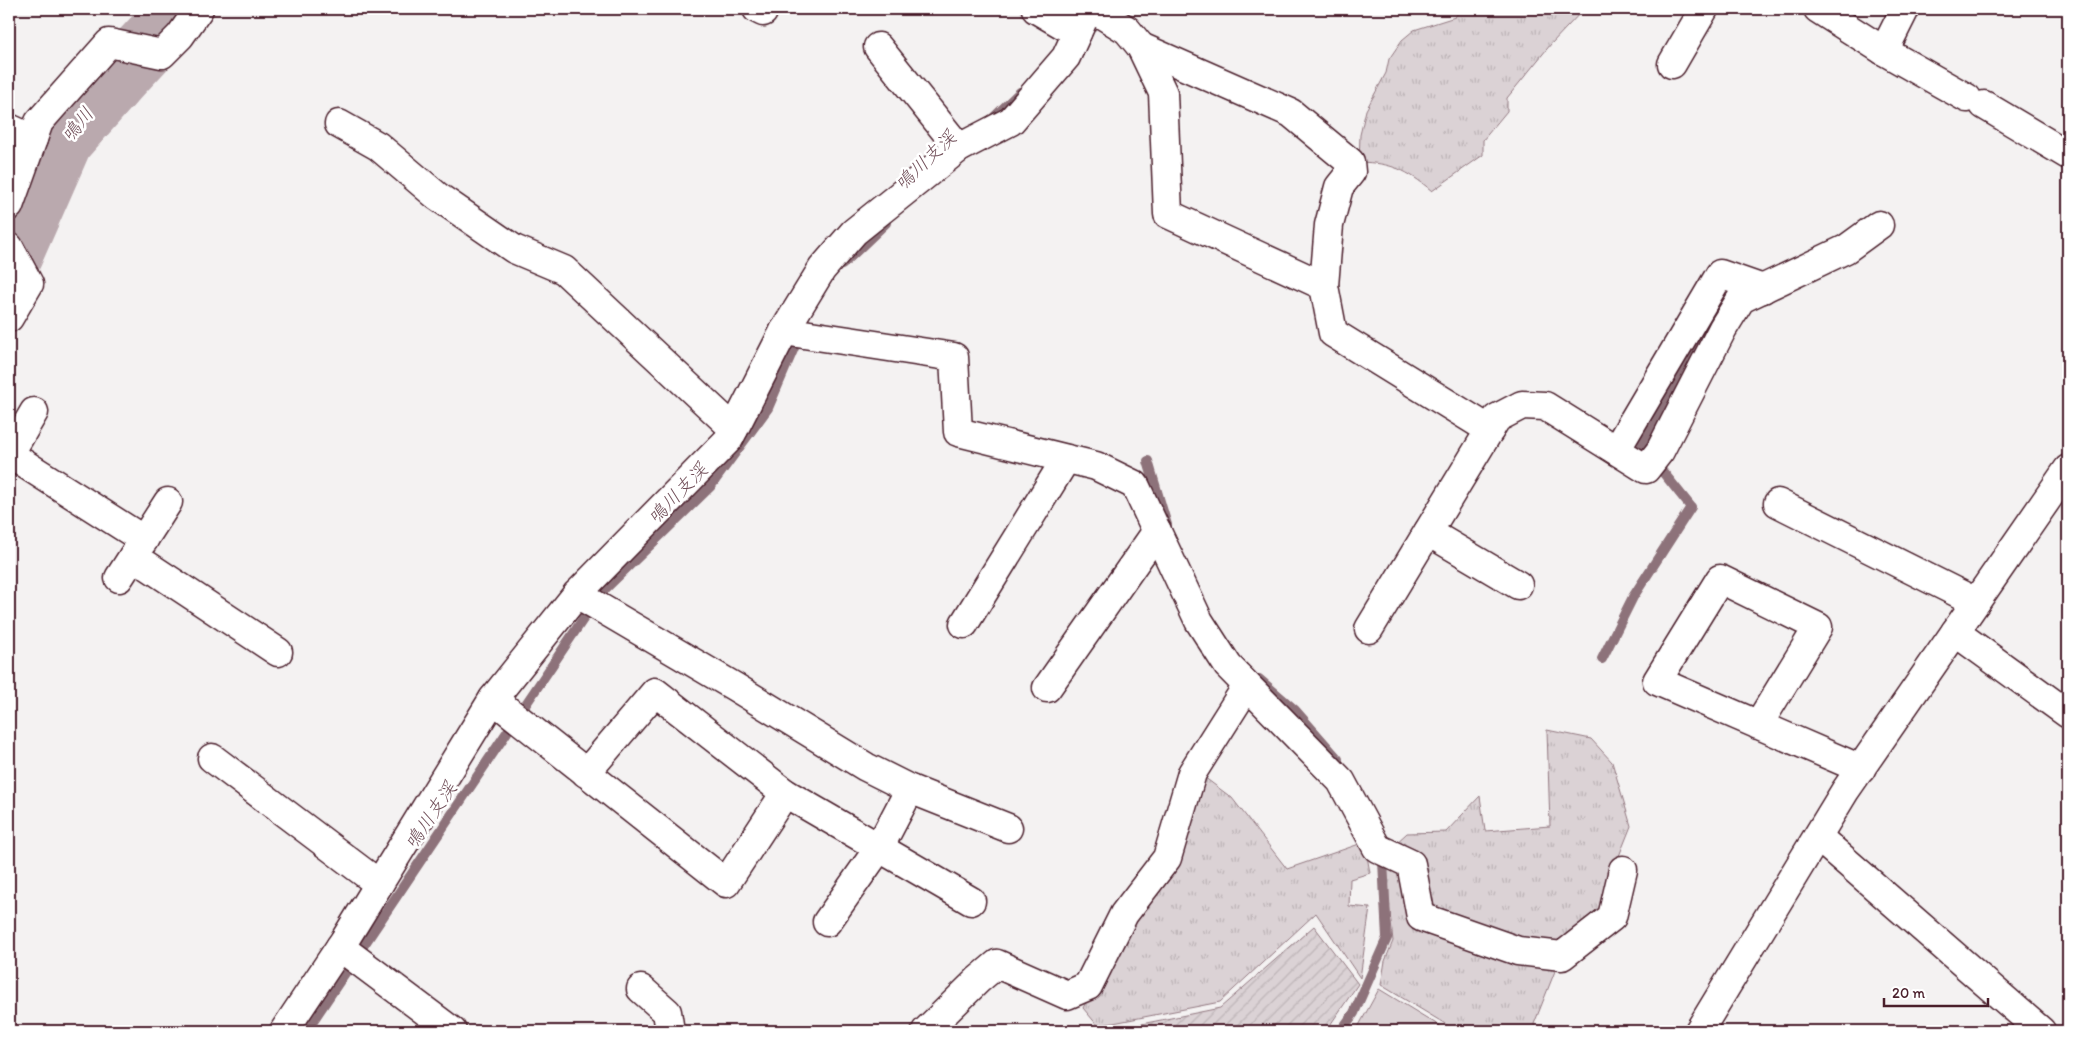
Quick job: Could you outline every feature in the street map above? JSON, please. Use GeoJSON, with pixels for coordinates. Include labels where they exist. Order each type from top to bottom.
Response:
{"type":"FeatureCollection","features":[{"type":"Feature","properties":{"kind":"street"},"geometry":{"type":"LineString","coordinates":[[9,206],[21,133],[39,122],[109,44],[162,54],[180,36],[199,9]]}},
{"type":"Feature","properties":{"kind":"street"},"geometry":{"type":"LineString","coordinates":[[1036,9],[1071,45]]}},
{"type":"Feature","properties":{"kind":"street"},"geometry":{"type":"LineString","coordinates":[[284,1031],[341,948],[379,884],[495,701],[578,595],[728,440],[786,331],[822,269],[854,232],[960,147],[1011,121],[1071,45],[1088,9]]}},
{"type":"Feature","properties":{"kind":"street"},"geometry":{"type":"LineString","coordinates":[[1093,9],[1127,30],[1141,47],[1163,93],[1168,214],[1324,286]]}},
{"type":"Feature","properties":{"kind":"street"},"geometry":{"type":"LineString","coordinates":[[1672,64],[1704,9]]}},
{"type":"Feature","properties":{"kind":"street"},"geometry":{"type":"LineString","coordinates":[[1818,9],[1884,51],[1976,101],[2068,155]]}},
{"type":"Feature","properties":{"kind":"street"},"geometry":{"type":"LineString","coordinates":[[1884,51],[1905,9]]}},
{"type":"Feature","properties":{"kind":"street"},"geometry":{"type":"LineString","coordinates":[[878,47],[960,147]]}},
{"type":"Feature","properties":{"kind":"street"},"geometry":{"type":"LineString","coordinates":[[1141,47],[1291,113],[1350,162],[1351,172],[1339,187],[1329,225],[1324,286],[1333,333],[1490,430]]}},
{"type":"Feature","properties":{"kind":"street"},"geometry":{"type":"LineString","coordinates":[[339,124],[378,146],[437,196],[514,249],[564,270],[734,429]]}},
{"type":"Feature","properties":{"kind":"street"},"geometry":{"type":"LineString","coordinates":[[1369,629],[1497,418],[1522,405],[1545,406],[1646,469],[1660,451],[1723,328],[1741,299],[1846,249],[1879,226]]}},
{"type":"Feature","properties":{"kind":"street"},"geometry":{"type":"LineString","coordinates":[[9,247],[29,284],[9,318]]}},
{"type":"Feature","properties":{"kind":"street"},"geometry":{"type":"LineString","coordinates":[[1616,450],[1720,274],[1763,289]]}},
{"type":"Feature","properties":{"kind":"street"},"geometry":{"type":"LineString","coordinates":[[786,331],[954,357],[958,432],[1096,466],[1134,485],[1199,621],[1228,666],[1340,781],[1377,848],[1411,864],[1421,917],[1518,951],[1562,956],[1612,917],[1623,870]]}},
{"type":"Feature","properties":{"kind":"street"},"geometry":{"type":"LineString","coordinates":[[34,412],[9,454],[132,558],[278,652]]}},
{"type":"Feature","properties":{"kind":"street"},"geometry":{"type":"LineString","coordinates":[[964,624],[1066,459]]}},
{"type":"Feature","properties":{"kind":"street"},"geometry":{"type":"LineString","coordinates":[[1699,1031],[1861,769],[2068,469]]}},
{"type":"Feature","properties":{"kind":"street"},"geometry":{"type":"LineString","coordinates":[[132,558],[168,502]]}},
{"type":"Feature","properties":{"kind":"street"},"geometry":{"type":"LineString","coordinates":[[1778,503],[1976,602]]}},
{"type":"Feature","properties":{"kind":"street"},"geometry":{"type":"LineString","coordinates":[[1047,688],[1157,531]]}},
{"type":"Feature","properties":{"kind":"street"},"geometry":{"type":"LineString","coordinates":[[1428,532],[1518,585]]}},
{"type":"Feature","properties":{"kind":"street"},"geometry":{"type":"LineString","coordinates":[[1758,725],[1818,627],[1720,579],[1657,682],[1861,769]]}},
{"type":"Feature","properties":{"kind":"street"},"geometry":{"type":"LineString","coordinates":[[578,595],[735,686],[866,767],[910,788],[1008,828]]}},
{"type":"Feature","properties":{"kind":"street"},"geometry":{"type":"LineString","coordinates":[[1955,632],[2068,714]]}},
{"type":"Feature","properties":{"kind":"street"},"geometry":{"type":"LineString","coordinates":[[926,1031],[997,964],[1067,995],[1088,986],[1124,914],[1167,858],[1192,773],[1247,686]]}},
{"type":"Feature","properties":{"kind":"street"},"geometry":{"type":"LineString","coordinates":[[586,773],[655,692],[785,793],[971,901]]}},
{"type":"Feature","properties":{"kind":"street"},"geometry":{"type":"LineString","coordinates":[[495,701],[726,883],[785,793]]}},
{"type":"Feature","properties":{"kind":"street"},"geometry":{"type":"LineString","coordinates":[[212,758],[379,884]]}},
{"type":"Feature","properties":{"kind":"street"},"geometry":{"type":"LineString","coordinates":[[827,922],[880,848],[910,788]]}},
{"type":"Feature","properties":{"kind":"street"},"geometry":{"type":"LineString","coordinates":[[1818,837],[2041,1031]]}},
{"type":"Feature","properties":{"kind":"street"},"geometry":{"type":"LineString","coordinates":[[341,948],[452,1031]]}},
{"type":"Feature","properties":{"kind":"street"},"geometry":{"type":"LineString","coordinates":[[641,989],[667,1012],[670,1031]]}},
{"type":"Feature","properties":{"kind":"green space"},"geometry":{"type":"Polygon","coordinates":[[[1461,9],[1581,9],[1582,11],[1551,44],[1507,98],[1507,111],[1483,140],[1483,155],[1432,191],[1415,178],[1398,169],[1381,164],[1359,162],[1360,135],[1366,110],[1386,73],[1389,59],[1402,40],[1414,30],[1455,17],[1461,9]]]}},
{"type":"Feature","properties":{"kind":"green space"},"geometry":{"type":"Polygon","coordinates":[[[1547,730],[1591,739],[1612,762],[1631,826],[1613,871],[1605,911],[1556,949],[1426,910],[1395,844],[1407,833],[1446,832],[1480,796],[1485,831],[1550,826],[1547,730]]]}},
{"type":"Feature","properties":{"kind":"green space"},"geometry":{"type":"Polygon","coordinates":[[[1200,774],[1232,798],[1287,869],[1368,841],[1367,856],[1370,873],[1350,879],[1349,906],[1370,908],[1360,978],[1316,913],[1220,1002],[1098,1026],[1083,1008],[1200,774]]]}},
{"type":"Feature","properties":{"kind":"green space"},"geometry":{"type":"Polygon","coordinates":[[[1384,858],[1404,866],[1413,923],[1557,966],[1534,1024],[1536,1031],[1457,1031],[1381,985],[1385,961],[1393,941],[1384,858]]]}},
{"type":"Feature","properties":{"kind":"green space"},"geometry":{"type":"Polygon","coordinates":[[[1314,926],[1358,984],[1326,1031],[1107,1031],[1220,1008],[1314,926]]]}},
{"type":"Feature","properties":{"kind":"green space"},"geometry":{"type":"Polygon","coordinates":[[[1379,989],[1448,1031],[1356,1031],[1379,989]]]}},
{"type":"Feature","properties":{"kind":"waterway","name":"鳴川"},"geometry":{"type":"LineString","coordinates":[[9,261],[62,140],[170,21],[178,9]]}},
{"type":"Feature","properties":{"kind":"waterway","name":"鳴川支渓"},"geometry":{"type":"LineString","coordinates":[[991,120],[1020,92]]}},
{"type":"Feature","properties":{"kind":"waterway","name":"鳴川支渓"},"geometry":{"type":"LineString","coordinates":[[842,265],[886,223]]}},
{"type":"Feature","properties":{"kind":"waterway"},"geometry":{"type":"LineString","coordinates":[[1602,659],[1633,597],[1691,507],[1642,446],[1713,315]]}},
{"type":"Feature","properties":{"kind":"waterway","name":"鳴川支渓"},"geometry":{"type":"LineString","coordinates":[[306,1031],[600,594],[710,487],[768,408],[800,334]]}},
{"type":"Feature","properties":{"kind":"waterway"},"geometry":{"type":"LineString","coordinates":[[1148,461],[1167,525]]}},
{"type":"Feature","properties":{"kind":"waterway"},"geometry":{"type":"LineString","coordinates":[[1259,679],[1295,710],[1338,759]]}},
{"type":"Feature","properties":{"kind":"waterway"},"geometry":{"type":"LineString","coordinates":[[1341,1031],[1354,1013],[1387,938],[1383,861],[1380,854]]}}]}
